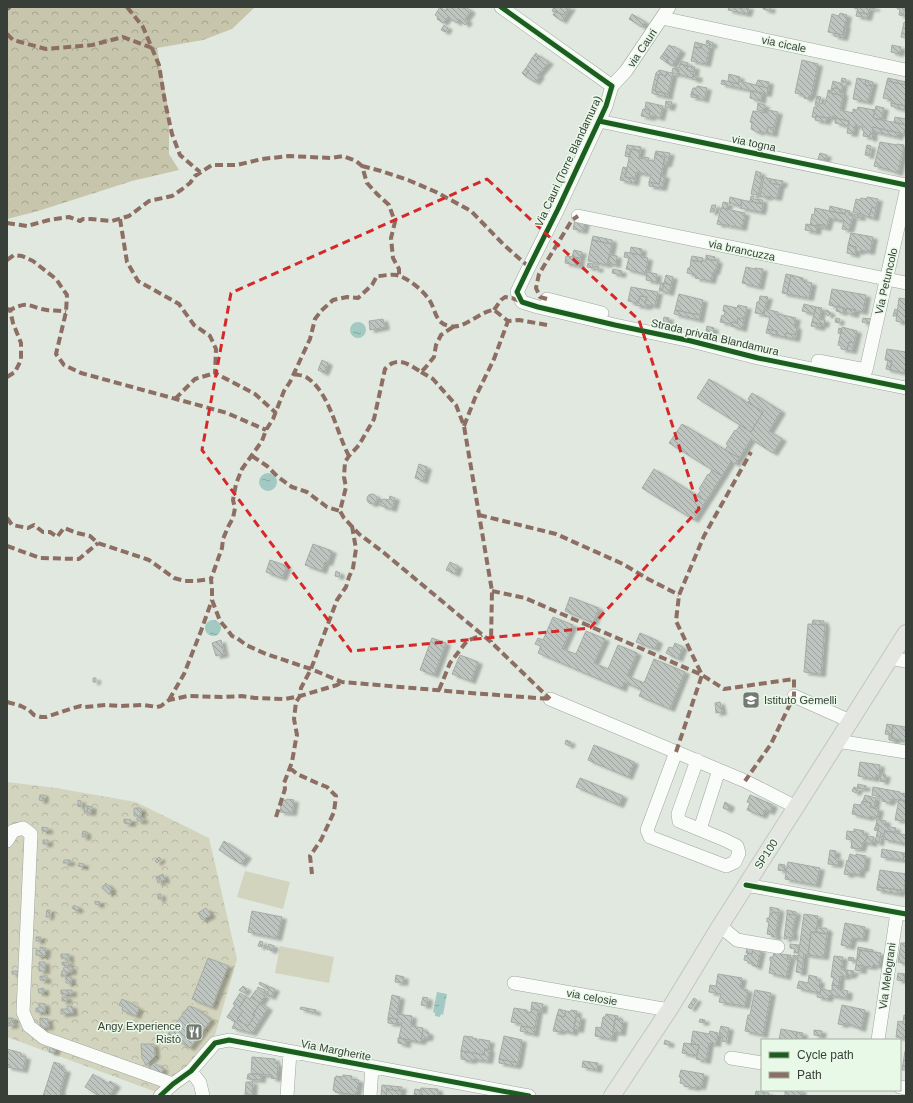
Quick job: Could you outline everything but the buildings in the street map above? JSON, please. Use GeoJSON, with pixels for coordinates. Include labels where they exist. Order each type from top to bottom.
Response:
{"type":"FeatureCollection","features":[{"type":"Feature","properties":{"kind":"main road","name":"SP100"},"geometry":{"type":"LineString","coordinates":[[612,1096],[669,1010],[720,926],[906,632]]}},
{"type":"Feature","properties":{"kind":"street","name":"Via Cauri (Torre Blandamura)"},"geometry":{"type":"LineString","coordinates":[[501,7],[612,86],[606,106],[517,292],[522,302]]}},
{"type":"Feature","properties":{"kind":"street","name":"via Cauri"},"geometry":{"type":"LineString","coordinates":[[612,86],[626,71],[669,7]]}},
{"type":"Feature","properties":{"kind":"street","name":"via cicale"},"geometry":{"type":"LineString","coordinates":[[662,18],[906,70]]}},
{"type":"Feature","properties":{"kind":"street","name":"via togna"},"geometry":{"type":"LineString","coordinates":[[599,121],[906,185]]}},
{"type":"Feature","properties":{"kind":"street","name":"Via Petuncolo"},"geometry":{"type":"LineString","coordinates":[[759,354],[866,370],[906,192]]}},
{"type":"Feature","properties":{"kind":"street","name":"via brancuzza"},"geometry":{"type":"LineString","coordinates":[[578,216],[906,284]]}},
{"type":"Feature","properties":{"kind":"street"},"geometry":{"type":"LineString","coordinates":[[548,299],[692,338]]}},
{"type":"Feature","properties":{"kind":"street","name":"Strada privata Blandamura"},"geometry":{"type":"LineString","coordinates":[[522,302],[615,325],[692,338],[906,388]]}},
{"type":"Feature","properties":{"kind":"street"},"geometry":{"type":"LineString","coordinates":[[890,658],[906,661]]}},
{"type":"Feature","properties":{"kind":"street"},"geometry":{"type":"LineString","coordinates":[[794,696],[850,721]]}},
{"type":"Feature","properties":{"kind":"street"},"geometry":{"type":"LineString","coordinates":[[550,699],[745,781],[796,807]]}},
{"type":"Feature","properties":{"kind":"street"},"geometry":{"type":"LineString","coordinates":[[837,741],[906,752]]}},
{"type":"Feature","properties":{"kind":"street"},"geometry":{"type":"LineString","coordinates":[[676,752],[647,830],[650,837],[726,866],[735,862],[739,854],[737,846],[680,821],[678,814],[697,760]]}},
{"type":"Feature","properties":{"kind":"street"},"geometry":{"type":"LineString","coordinates":[[700,829],[719,770]]}},
{"type":"Feature","properties":{"kind":"street"},"geometry":{"type":"LineString","coordinates":[[7,841],[13,831],[23,828],[30,834],[23,1012],[29,1026],[44,1038],[173,1084]]}},
{"type":"Feature","properties":{"kind":"street"},"geometry":{"type":"LineString","coordinates":[[746,885],[901,914]]}},
{"type":"Feature","properties":{"kind":"street","name":"Via Melograni"},"geometry":{"type":"LineString","coordinates":[[878,1039],[901,914]]}},
{"type":"Feature","properties":{"kind":"street"},"geometry":{"type":"LineString","coordinates":[[720,926],[737,940],[778,947]]}},
{"type":"Feature","properties":{"kind":"street","name":"via celosie"},"geometry":{"type":"LineString","coordinates":[[514,983],[669,1010]]}},
{"type":"Feature","properties":{"kind":"street","name":"Via Margherite"},"geometry":{"type":"LineString","coordinates":[[160,1096],[191,1071],[215,1043],[229,1040],[372,1068],[455,1090],[529,1096]]}},
{"type":"Feature","properties":{"kind":"street"},"geometry":{"type":"LineString","coordinates":[[287,1096],[290,1052]]}},
{"type":"Feature","properties":{"kind":"street"},"geometry":{"type":"LineString","coordinates":[[731,1058],[761,1063]]}},
{"type":"Feature","properties":{"kind":"street"},"geometry":{"type":"LineString","coordinates":[[370,1096],[372,1068]]}},
{"type":"Feature","properties":{"kind":"street"},"geometry":{"type":"LineString","coordinates":[[191,1071],[200,1083],[203,1096]]}},
{"type":"Feature","properties":{"kind":"highlighted area"},"geometry":{"type":"Polygon","coordinates":[[[487,179],[639,320],[699,509],[590,628],[351,651],[202,450],[231,293],[487,179]]]}},
{"type":"Feature","properties":{"kind":"green space"},"geometry":{"type":"Polygon","coordinates":[[[7,7],[255,7],[232,29],[203,40],[157,48],[169,113],[169,154],[179,170],[132,181],[38,211],[7,219],[7,7]]]}},
{"type":"Feature","properties":{"kind":"green space"},"geometry":{"type":"Polygon","coordinates":[[[7,782],[56,788],[136,802],[209,838],[237,959],[215,1035],[181,1072],[156,1092],[7,1037],[7,782]]]}},
{"type":"Feature","properties":{"kind":"green space"},"geometry":{"type":"Polygon","coordinates":[[[245,871],[290,882],[283,909],[237,897],[245,871]]]}},
{"type":"Feature","properties":{"kind":"green space"},"geometry":{"type":"Polygon","coordinates":[[[280,946],[334,957],[329,983],[275,973],[280,946]]]}},
{"type":"Feature","properties":{"kind":"green space"},"geometry":{"type":"Polygon","coordinates":[[[207,954],[230,963],[212,1011],[189,1002],[207,954]]]}},
{"type":"Feature","properties":{"kind":"water"},"geometry":{"type":"Polygon","coordinates":[[[355,322],[361,322],[366,327],[364,336],[361,338],[355,338],[350,333],[350,327],[355,322]]]}},
{"type":"Feature","properties":{"kind":"water"},"geometry":{"type":"Polygon","coordinates":[[[268,473],[274,476],[277,482],[274,488],[268,491],[262,488],[259,482],[262,476],[268,473]]]}},
{"type":"Feature","properties":{"kind":"water"},"geometry":{"type":"Polygon","coordinates":[[[210,620],[216,620],[221,625],[219,634],[216,636],[210,636],[205,631],[205,625],[210,620]]]}},
{"type":"Feature","properties":{"kind":"water"},"geometry":{"type":"Polygon","coordinates":[[[437,992],[447,994],[443,1015],[441,1014],[440,1017],[435,1016],[435,1013],[433,1012],[437,992]]]}},
{"type":"Feature","properties":{"kind":"marked path"},"geometry":{"type":"LineString","coordinates":[[127,7],[143,27],[159,65],[172,134],[180,155],[200,172]]}},
{"type":"Feature","properties":{"kind":"marked path"},"geometry":{"type":"LineString","coordinates":[[7,34],[13,40],[46,49],[92,45],[123,37],[152,48]]}},
{"type":"Feature","properties":{"kind":"marked path"},"geometry":{"type":"LineString","coordinates":[[7,223],[27,226],[49,220],[69,217],[80,221],[83,219],[112,221],[129,216],[149,201],[172,196],[190,183],[195,176],[212,165],[237,165],[262,159],[289,156],[331,158],[343,156],[356,161],[362,166],[367,183],[389,205],[395,222],[391,238],[393,258],[399,269],[399,277]]}},
{"type":"Feature","properties":{"kind":"marked path"},"geometry":{"type":"LineString","coordinates":[[362,166],[408,180],[436,192],[471,211],[504,245],[529,267]]}},
{"type":"Feature","properties":{"kind":"marked path"},"geometry":{"type":"LineString","coordinates":[[547,299],[540,297],[536,288],[539,274],[572,220],[578,216]]}},
{"type":"Feature","properties":{"kind":"marked path"},"geometry":{"type":"LineString","coordinates":[[120,219],[127,262],[138,281],[179,304],[194,325],[210,336],[216,349],[215,373],[255,394],[276,413]]}},
{"type":"Feature","properties":{"kind":"marked path"},"geometry":{"type":"LineString","coordinates":[[7,260],[14,255],[22,256],[33,261],[56,279],[67,295],[66,312],[56,354],[64,365],[81,373],[227,413],[266,430]]}},
{"type":"Feature","properties":{"kind":"marked path"},"geometry":{"type":"LineString","coordinates":[[547,325],[519,320],[508,321],[494,310],[483,313],[466,323],[455,327],[449,326],[438,319],[430,301],[420,289],[405,278],[396,275],[377,276],[372,285],[358,298],[347,297],[333,300],[315,319],[310,339],[290,382],[284,391],[273,419],[266,430],[262,441],[242,469],[236,484],[233,500],[235,508],[233,518],[223,539],[222,548],[211,579],[212,600],[220,621],[232,636],[246,645],[266,654],[311,669],[342,682],[550,699]]}},
{"type":"Feature","properties":{"kind":"marked path"},"geometry":{"type":"LineString","coordinates":[[494,310],[505,297],[522,302]]}},
{"type":"Feature","properties":{"kind":"marked path"},"geometry":{"type":"LineString","coordinates":[[7,309],[10,310],[22,305],[29,305],[41,309],[66,312]]}},
{"type":"Feature","properties":{"kind":"marked path"},"geometry":{"type":"LineString","coordinates":[[7,377],[15,372],[21,360],[21,343],[13,323],[10,310]]}},
{"type":"Feature","properties":{"kind":"marked path"},"geometry":{"type":"LineString","coordinates":[[464,426],[475,398],[494,359],[508,321]]}},
{"type":"Feature","properties":{"kind":"marked path"},"geometry":{"type":"LineString","coordinates":[[453,327],[441,335],[436,345],[434,357],[421,372],[408,364],[400,362],[392,363],[385,369],[374,419],[359,445],[345,462],[344,477],[346,487],[340,511],[344,518],[359,534],[383,552],[491,642],[550,699]]}},
{"type":"Feature","properties":{"kind":"marked path"},"geometry":{"type":"LineString","coordinates":[[421,372],[433,379],[456,405],[464,426],[492,591],[491,642]]}},
{"type":"Feature","properties":{"kind":"marked path"},"geometry":{"type":"LineString","coordinates":[[175,399],[195,379],[215,373]]}},
{"type":"Feature","properties":{"kind":"marked path"},"geometry":{"type":"LineString","coordinates":[[294,374],[306,377],[321,392],[332,413],[349,456]]}},
{"type":"Feature","properties":{"kind":"marked path"},"geometry":{"type":"LineString","coordinates":[[676,752],[702,675],[676,621],[679,595],[704,536],[751,452]]}},
{"type":"Feature","properties":{"kind":"marked path"},"geometry":{"type":"LineString","coordinates":[[252,456],[267,466],[278,477],[292,487],[307,492],[327,507],[340,511]]}},
{"type":"Feature","properties":{"kind":"marked path"},"geometry":{"type":"LineString","coordinates":[[479,515],[556,534],[623,564],[679,595]]}},
{"type":"Feature","properties":{"kind":"marked path"},"geometry":{"type":"LineString","coordinates":[[7,518],[12,525],[28,528],[34,525],[43,532],[50,532],[57,537],[64,528],[90,536],[98,543],[149,560],[174,578],[185,581],[211,579]]}},
{"type":"Feature","properties":{"kind":"marked path"},"geometry":{"type":"LineString","coordinates":[[276,817],[285,789],[284,783],[292,762],[297,735],[294,719],[296,702],[300,696],[301,688],[311,669],[337,600],[346,587],[353,568],[356,549],[352,526]]}},
{"type":"Feature","properties":{"kind":"marked path"},"geometry":{"type":"LineString","coordinates":[[7,546],[40,558],[79,559],[98,543]]}},
{"type":"Feature","properties":{"kind":"marked path"},"geometry":{"type":"LineString","coordinates":[[492,591],[525,598],[702,675],[724,689],[794,679],[794,696],[771,744],[745,781]]}},
{"type":"Feature","properties":{"kind":"marked path"},"geometry":{"type":"LineString","coordinates":[[169,700],[184,674],[212,600]]}},
{"type":"Feature","properties":{"kind":"marked path"},"geometry":{"type":"LineString","coordinates":[[439,690],[450,663],[467,641],[482,635]]}},
{"type":"Feature","properties":{"kind":"marked path"},"geometry":{"type":"LineString","coordinates":[[7,702],[21,706],[29,710],[34,715],[46,717],[81,706],[144,705],[157,707],[169,700],[188,696],[242,696],[285,699],[317,691],[342,682]]}},
{"type":"Feature","properties":{"kind":"marked path"},"geometry":{"type":"LineString","coordinates":[[290,768],[297,774],[327,787],[336,796],[334,812],[321,840],[310,856],[312,874]]}},
{"type":"Feature","properties":{"kind":"cycle path"},"geometry":{"type":"LineString","coordinates":[[501,7],[612,86],[606,106],[517,292],[522,302],[758,358],[906,388]]}},
{"type":"Feature","properties":{"kind":"cycle path"},"geometry":{"type":"LineString","coordinates":[[599,121],[906,185]]}},
{"type":"Feature","properties":{"kind":"cycle path"},"geometry":{"type":"LineString","coordinates":[[746,885],[906,914]]}},
{"type":"Feature","properties":{"kind":"cycle path"},"geometry":{"type":"LineString","coordinates":[[160,1096],[191,1071],[215,1043],[229,1040],[529,1096]]}},
{"type":"Feature","properties":{"kind":"place","name":"Istituto Gemelli"},"geometry":{"type":"Point","coordinates":[751,700]}},
{"type":"Feature","properties":{"kind":"place","name":"Angy Experience Ristò"},"geometry":{"type":"Point","coordinates":[194,1032]}}]}
